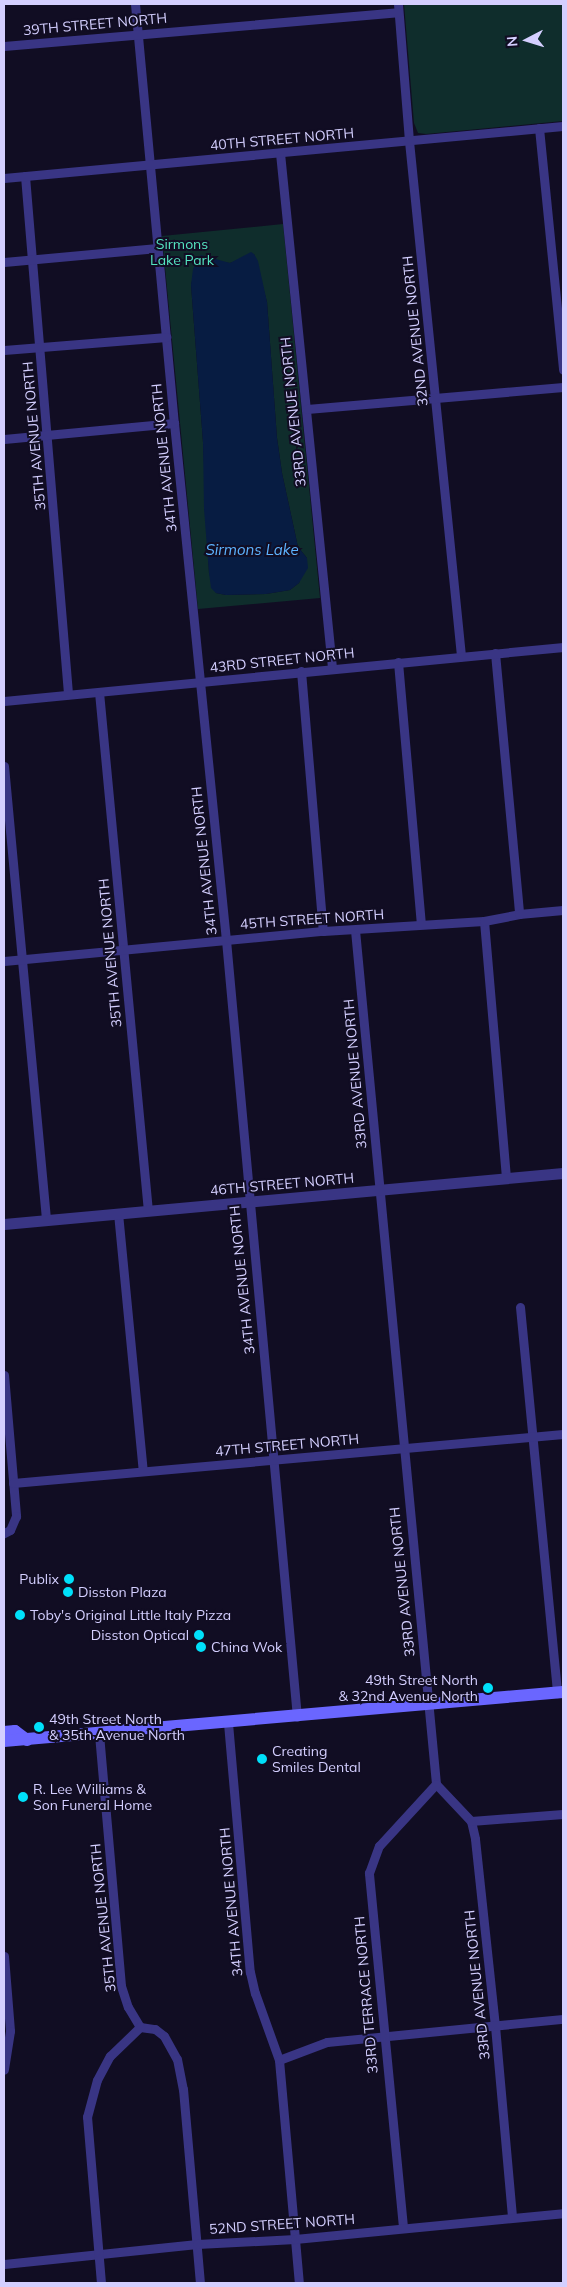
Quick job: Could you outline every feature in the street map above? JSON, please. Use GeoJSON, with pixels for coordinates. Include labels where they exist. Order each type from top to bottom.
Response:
{"type":"FeatureCollection","features":[{"type":"Feature","properties":{"kind":"main road"},"geometry":{"type":"LineString","coordinates":[[4,1741],[297,1717],[560,1692]]}},
{"type":"Feature","properties":{"kind":"main road"},"geometry":{"type":"LineString","coordinates":[[4,1732],[15,1731],[27,1740]]}},
{"type":"Feature","properties":{"kind":"main road"},"geometry":{"type":"LineString","coordinates":[[4,1748],[16,1746],[27,1740]]}},
{"type":"Feature","properties":{"kind":"street","name":"34TH AVENUE NORTH"},"geometry":{"type":"LineString","coordinates":[[135,4],[157,248],[226,940],[297,1717]]}},
{"type":"Feature","properties":{"kind":"street","name":"39TH STREET NORTH"},"geometry":{"type":"LineString","coordinates":[[4,46],[398,8]]}},
{"type":"Feature","properties":{"kind":"street","name":"32ND AVENUE NORTH"},"geometry":{"type":"LineString","coordinates":[[398,8],[409,141],[461,656]]}},
{"type":"Feature","properties":{"kind":"street","name":"40TH STREET NORTH"},"geometry":{"type":"LineString","coordinates":[[4,178],[563,126]]}},
{"type":"Feature","properties":{"kind":"street"},"geometry":{"type":"LineString","coordinates":[[539,128],[563,370]]}},
{"type":"Feature","properties":{"kind":"street","name":"33RD AVENUE NORTH"},"geometry":{"type":"LineString","coordinates":[[280,153],[332,668]]}},
{"type":"Feature","properties":{"kind":"street","name":"35TH AVENUE NORTH"},"geometry":{"type":"LineString","coordinates":[[25,176],[68,694]]}},
{"type":"Feature","properties":{"kind":"street"},"geometry":{"type":"LineString","coordinates":[[4,262],[157,248]]}},
{"type":"Feature","properties":{"kind":"street"},"geometry":{"type":"LineString","coordinates":[[4,350],[166,337]]}},
{"type":"Feature","properties":{"kind":"street"},"geometry":{"type":"LineString","coordinates":[[307,409],[563,387]]}},
{"type":"Feature","properties":{"kind":"street"},"geometry":{"type":"LineString","coordinates":[[4,439],[174,422]]}},
{"type":"Feature","properties":{"kind":"street","name":"43RD STREET NORTH"},"geometry":{"type":"LineString","coordinates":[[4,701],[563,647]]}},
{"type":"Feature","properties":{"kind":"street"},"geometry":{"type":"LineString","coordinates":[[495,653],[519,914]]}},
{"type":"Feature","properties":{"kind":"street"},"geometry":{"type":"LineString","coordinates":[[398,662],[421,924]]}},
{"type":"Feature","properties":{"kind":"street"},"geometry":{"type":"LineString","coordinates":[[301,671],[323,931]]}},
{"type":"Feature","properties":{"kind":"street","name":"35TH AVENUE NORTH"},"geometry":{"type":"LineString","coordinates":[[99,692],[148,1211]]}},
{"type":"Feature","properties":{"kind":"street"},"geometry":{"type":"LineString","coordinates":[[4,766],[46,1220]]}},
{"type":"Feature","properties":{"kind":"street","name":"45TH STREET NORTH"},"geometry":{"type":"LineString","coordinates":[[4,961],[323,931],[484,921],[519,914],[563,910]]}},
{"type":"Feature","properties":{"kind":"street"},"geometry":{"type":"LineString","coordinates":[[484,921],[506,1178]]}},
{"type":"Feature","properties":{"kind":"street","name":"33RD AVENUE NORTH"},"geometry":{"type":"LineString","coordinates":[[355,930],[436,1784]]}},
{"type":"Feature","properties":{"kind":"street","name":"46TH STREET NORTH"},"geometry":{"type":"LineString","coordinates":[[4,1224],[563,1173]]}},
{"type":"Feature","properties":{"kind":"street"},"geometry":{"type":"LineString","coordinates":[[118,1213],[143,1471]]}},
{"type":"Feature","properties":{"kind":"street"},"geometry":{"type":"LineString","coordinates":[[520,1308],[560,1692]]}},
{"type":"Feature","properties":{"kind":"street"},"geometry":{"type":"LineString","coordinates":[[4,1375],[6,1420],[16,1516],[7,1532]]}},
{"type":"Feature","properties":{"kind":"street","name":"47TH STREET NORTH"},"geometry":{"type":"LineString","coordinates":[[13,1483],[563,1434]]}},
{"type":"Feature","properties":{"kind":"street","name":"34TH AVENUE NORTH"},"geometry":{"type":"LineString","coordinates":[[228,1723],[250,1972],[255,1993],[279,2060],[299,2283]]}},
{"type":"Feature","properties":{"kind":"street","name":"35TH AVENUE NORTH"},"geometry":{"type":"LineString","coordinates":[[99,1734],[121,1986],[128,2007],[140,2027]]}},
{"type":"Feature","properties":{"kind":"street"},"geometry":{"type":"LineString","coordinates":[[436,1784],[471,1821],[563,1814]]}},
{"type":"Feature","properties":{"kind":"street","name":"33RD TERRACE NORTH"},"geometry":{"type":"LineString","coordinates":[[403,2227],[369,1873],[379,1846],[436,1784]]}},
{"type":"Feature","properties":{"kind":"street","name":"33RD AVENUE NORTH"},"geometry":{"type":"LineString","coordinates":[[471,1821],[495,2026],[512,2217]]}},
{"type":"Feature","properties":{"kind":"street"},"geometry":{"type":"LineString","coordinates":[[4,1956],[10,2032],[4,2070]]}},
{"type":"Feature","properties":{"kind":"street"},"geometry":{"type":"LineString","coordinates":[[279,2060],[327,2042],[563,2019]]}},
{"type":"Feature","properties":{"kind":"street"},"geometry":{"type":"LineString","coordinates":[[101,2283],[87,2126],[90,2102],[97,2080],[110,2056],[140,2027],[156,2029],[164,2036],[177,2059],[183,2089],[200,2283]]}},
{"type":"Feature","properties":{"kind":"street","name":"52ND STREET NORTH"},"geometry":{"type":"LineString","coordinates":[[4,2264],[197,2244],[295,2238],[563,2213]]}},
{"type":"Feature","properties":{"kind":"green space"},"geometry":{"type":"Polygon","coordinates":[[[404,4],[563,4],[563,121],[426,134],[418,133],[414,123],[404,4]]]}},
{"type":"Feature","properties":{"kind":"green space","name":"Sirmons Lake Park"},"geometry":{"type":"Polygon","coordinates":[[[283,224],[320,598],[198,609],[162,236],[283,224]],[[254,254],[230,263],[221,262],[210,256],[197,260],[191,285],[203,442],[209,573],[216,593],[226,595],[266,594],[290,590],[299,583],[307,558],[298,547],[282,473],[277,438],[267,302],[254,254]]]}},
{"type":"Feature","properties":{"kind":"water","name":"Sirmons Lake"},"geometry":{"type":"Polygon","coordinates":[[[251,252],[258,261],[267,302],[277,438],[282,473],[298,547],[307,558],[308,568],[299,583],[290,590],[266,594],[226,595],[216,593],[211,588],[209,573],[204,509],[203,442],[191,285],[193,269],[201,255],[230,263],[251,252]]]}},
{"type":"Feature","properties":{"kind":"place","name":"Publix"},"geometry":{"type":"Point","coordinates":[69,1579]}},
{"type":"Feature","properties":{"kind":"place","name":"Disston Plaza"},"geometry":{"type":"Point","coordinates":[68,1592]}},
{"type":"Feature","properties":{"kind":"place","name":"Toby's Original Little Italy Pizza"},"geometry":{"type":"Point","coordinates":[20,1615]}},
{"type":"Feature","properties":{"kind":"place","name":"Disston Optical"},"geometry":{"type":"Point","coordinates":[199,1635]}},
{"type":"Feature","properties":{"kind":"place","name":"China Wok"},"geometry":{"type":"Point","coordinates":[201,1647]}},
{"type":"Feature","properties":{"kind":"place","name":"49th Street North & 32nd Avenue North"},"geometry":{"type":"Point","coordinates":[488,1688]}},
{"type":"Feature","properties":{"kind":"place","name":"49th Street North & 35th Avenue North"},"geometry":{"type":"Point","coordinates":[39,1727]}},
{"type":"Feature","properties":{"kind":"place","name":"Creating Smiles Dental"},"geometry":{"type":"Point","coordinates":[262,1759]}},
{"type":"Feature","properties":{"kind":"place","name":"R. Lee Williams & Son Funeral Home"},"geometry":{"type":"Point","coordinates":[23,1797]}}]}
